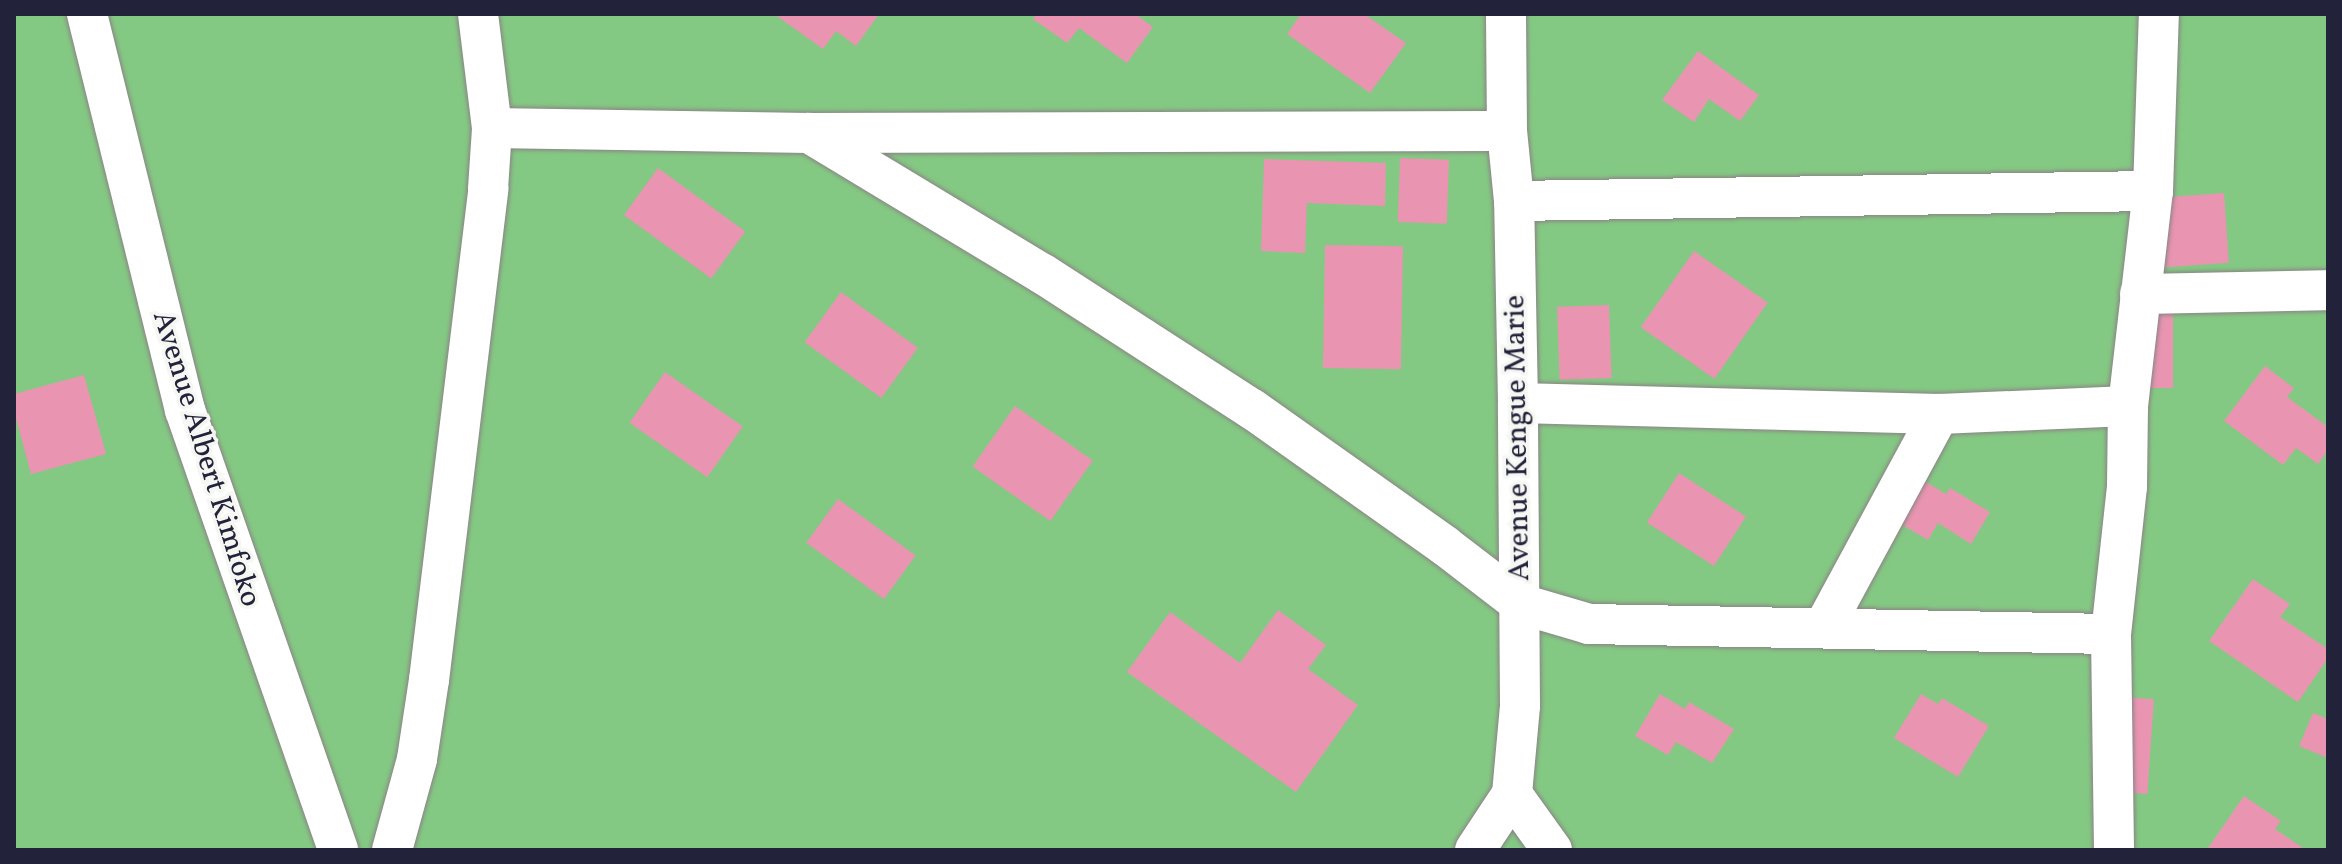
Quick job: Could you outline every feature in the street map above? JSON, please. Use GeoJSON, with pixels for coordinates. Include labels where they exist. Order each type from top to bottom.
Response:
{"type":"FeatureCollection","features":[{"type":"Feature","properties":{"kind":"street","name":"Avenue Albert Kimfoko"},"geometry":{"type":"LineString","coordinates":[[87,14],[185,410],[338,850]]}},
{"type":"Feature","properties":{"kind":"street"},"geometry":{"type":"LineString","coordinates":[[392,850],[417,759],[429,680],[488,189],[492,128],[478,14]]}},
{"type":"Feature","properties":{"kind":"street","name":"Avenue Kengue Marie"},"geometry":{"type":"LineString","coordinates":[[1475,850],[1512,794],[1520,706],[1514,201],[1507,131],[1506,14]]}},
{"type":"Feature","properties":{"kind":"street"},"geometry":{"type":"LineString","coordinates":[[2114,850],[2111,634],[2127,487],[2128,406],[2153,191],[2159,14]]}},
{"type":"Feature","properties":{"kind":"street"},"geometry":{"type":"LineString","coordinates":[[492,128],[809,133],[1507,131]]}},
{"type":"Feature","properties":{"kind":"street"},"geometry":{"type":"LineString","coordinates":[[809,133],[1004,250],[1252,409],[1444,545],[1521,604],[1589,624],[1695,629],[1824,627],[2111,634]]}},
{"type":"Feature","properties":{"kind":"street"},"geometry":{"type":"LineString","coordinates":[[1514,201],[2153,191]]}},
{"type":"Feature","properties":{"kind":"street"},"geometry":{"type":"LineString","coordinates":[[2140,294],[2328,290]]}},
{"type":"Feature","properties":{"kind":"street"},"geometry":{"type":"LineString","coordinates":[[1518,403],[1939,414],[2128,406]]}},
{"type":"Feature","properties":{"kind":"street"},"geometry":{"type":"LineString","coordinates":[[1824,627],[1939,414]]}},
{"type":"Feature","properties":{"kind":"street"},"geometry":{"type":"LineString","coordinates":[[1512,794],[1552,850]]}},
{"type":"Feature","properties":{"kind":"green space"},"geometry":{"type":"Polygon","coordinates":[[[14,14],[2328,14],[2328,850],[14,850],[14,14]]]}},
{"type":"Feature","properties":{"kind":"building"},"geometry":{"type":"Polygon","coordinates":[[[774,14],[879,14],[856,46],[836,31],[823,49],[774,14]]]}},
{"type":"Feature","properties":{"kind":"building"},"geometry":{"type":"Polygon","coordinates":[[[1036,14],[1135,14],[1153,27],[1127,63],[1079,28],[1067,43],[1033,19],[1036,14]]]}},
{"type":"Feature","properties":{"kind":"building"},"geometry":{"type":"Polygon","coordinates":[[[1301,14],[1364,14],[1406,43],[1370,93],[1287,34],[1301,14]]]}},
{"type":"Feature","properties":{"kind":"building"},"geometry":{"type":"Polygon","coordinates":[[[1698,51],[1759,95],[1740,121],[1709,99],[1694,122],[1662,100],[1698,51]]]}},
{"type":"Feature","properties":{"kind":"building"},"geometry":{"type":"Polygon","coordinates":[[[1400,158],[1449,160],[1447,224],[1398,222],[1400,158]]]}},
{"type":"Feature","properties":{"kind":"building"},"geometry":{"type":"Polygon","coordinates":[[[1264,159],[1386,163],[1385,206],[1307,203],[1305,253],[1261,251],[1264,159]]]}},
{"type":"Feature","properties":{"kind":"building"},"geometry":{"type":"Polygon","coordinates":[[[658,168],[745,231],[711,278],[624,215],[658,168]]]}},
{"type":"Feature","properties":{"kind":"building"},"geometry":{"type":"Polygon","coordinates":[[[2224,193],[2229,263],[2162,268],[2157,198],[2224,193]]]}},
{"type":"Feature","properties":{"kind":"building"},"geometry":{"type":"Polygon","coordinates":[[[1325,245],[1403,246],[1401,369],[1323,368],[1325,245]]]}},
{"type":"Feature","properties":{"kind":"building"},"geometry":{"type":"Polygon","coordinates":[[[1694,251],[1768,303],[1714,379],[1641,327],[1694,251]]]}},
{"type":"Feature","properties":{"kind":"building"},"geometry":{"type":"Polygon","coordinates":[[[841,292],[918,348],[881,398],[805,342],[841,292]]]}},
{"type":"Feature","properties":{"kind":"building"},"geometry":{"type":"Polygon","coordinates":[[[1609,305],[1612,378],[1560,380],[1557,307],[1609,305]]]}},
{"type":"Feature","properties":{"kind":"building"},"geometry":{"type":"Polygon","coordinates":[[[2141,309],[2173,309],[2173,388],[2141,388],[2141,309]]]}},
{"type":"Feature","properties":{"kind":"building"},"geometry":{"type":"Polygon","coordinates":[[[2265,366],[2294,388],[2287,397],[2328,427],[2328,450],[2318,464],[2296,448],[2283,465],[2224,421],[2265,366]]]}},
{"type":"Feature","properties":{"kind":"building"},"geometry":{"type":"Polygon","coordinates":[[[665,372],[743,426],[707,477],[629,423],[665,372]]]}},
{"type":"Feature","properties":{"kind":"building"},"geometry":{"type":"Polygon","coordinates":[[[84,375],[106,454],[31,474],[14,411],[14,394],[84,375]]]}},
{"type":"Feature","properties":{"kind":"building"},"geometry":{"type":"Polygon","coordinates":[[[1015,406],[1093,460],[1050,521],[973,467],[1015,406]]]}},
{"type":"Feature","properties":{"kind":"building"},"geometry":{"type":"Polygon","coordinates":[[[1679,473],[1746,517],[1714,566],[1647,522],[1679,473]]]}},
{"type":"Feature","properties":{"kind":"building"},"geometry":{"type":"Polygon","coordinates":[[[1921,479],[1946,494],[1950,488],[1990,512],[1971,544],[1938,523],[1928,540],[1896,521],[1921,479]]]}},
{"type":"Feature","properties":{"kind":"building"},"geometry":{"type":"Polygon","coordinates":[[[838,499],[916,555],[884,599],[806,543],[838,499]]]}},
{"type":"Feature","properties":{"kind":"building"},"geometry":{"type":"Polygon","coordinates":[[[2253,579],[2290,604],[2280,617],[2328,649],[2328,658],[2298,702],[2209,641],[2253,579]]]}},
{"type":"Feature","properties":{"kind":"building"},"geometry":{"type":"Polygon","coordinates":[[[1278,610],[1326,645],[1308,669],[1358,705],[1296,792],[1127,672],[1170,612],[1240,663],[1278,610]]]}},
{"type":"Feature","properties":{"kind":"building"},"geometry":{"type":"Polygon","coordinates":[[[1660,694],[1685,709],[1689,702],[1734,729],[1712,763],[1676,742],[1668,755],[1635,736],[1660,694]]]}},
{"type":"Feature","properties":{"kind":"building"},"geometry":{"type":"Polygon","coordinates":[[[1921,694],[1938,704],[1942,698],[1989,726],[1958,777],[1894,738],[1921,694]]]}},
{"type":"Feature","properties":{"kind":"building"},"geometry":{"type":"Polygon","coordinates":[[[2123,697],[2154,699],[2147,794],[2116,792],[2123,697]]]}},
{"type":"Feature","properties":{"kind":"building"},"geometry":{"type":"Polygon","coordinates":[[[2313,713],[2328,719],[2328,758],[2299,746],[2313,713]]]}},
{"type":"Feature","properties":{"kind":"building"},"geometry":{"type":"Polygon","coordinates":[[[2244,796],[2281,821],[2275,829],[2306,850],[2208,848],[2244,796]]]}}]}
